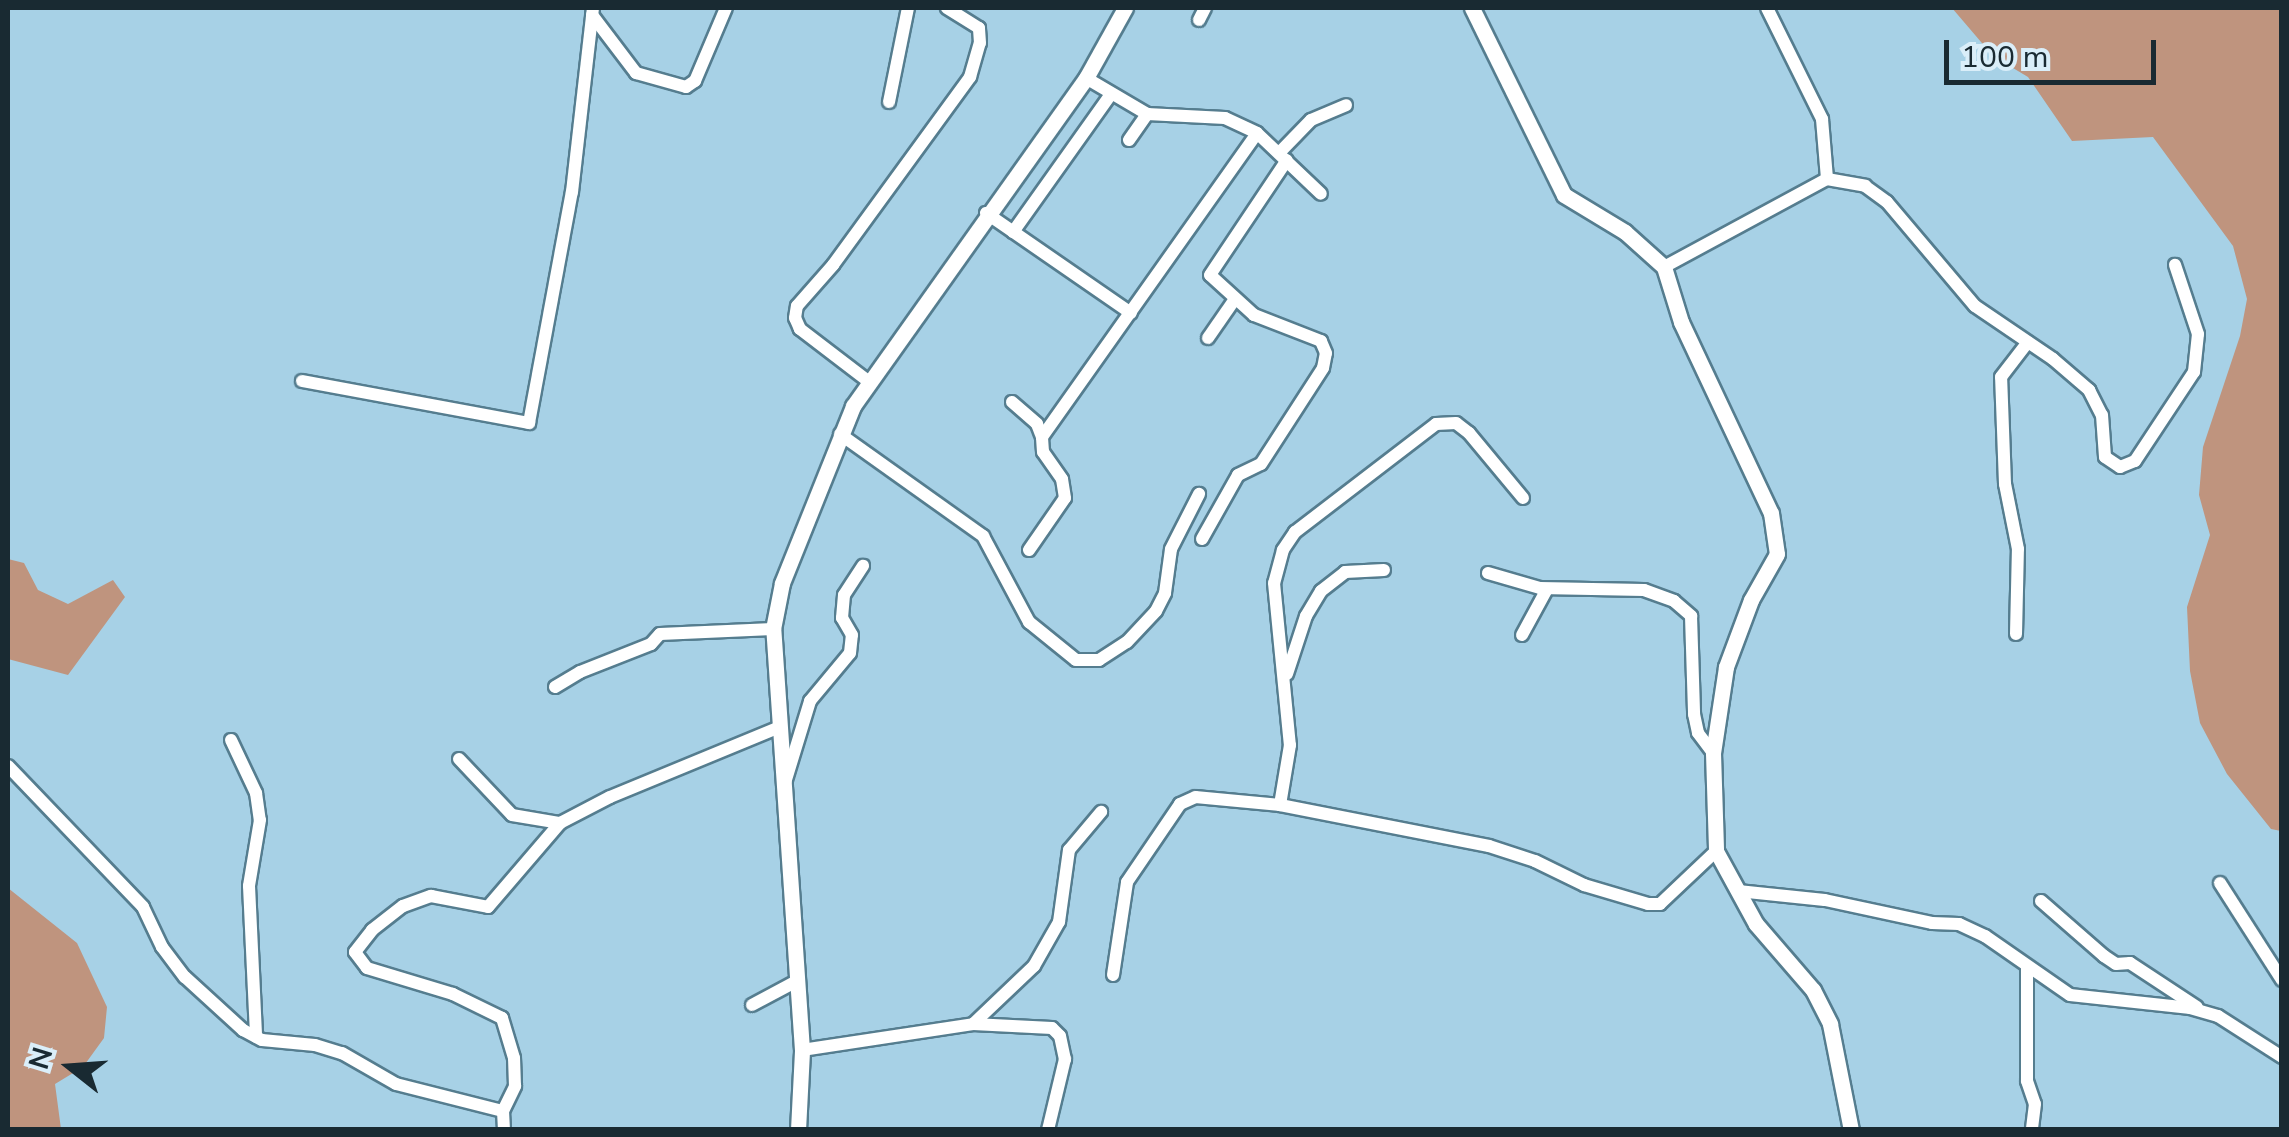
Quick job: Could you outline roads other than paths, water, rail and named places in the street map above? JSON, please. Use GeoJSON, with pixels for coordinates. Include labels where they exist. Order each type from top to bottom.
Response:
{"type":"FeatureCollection","features":[{"type":"Feature","properties":{"kind":"street"},"geometry":{"type":"LineString","coordinates":[[592,11],[636,72],[686,87],[695,81],[726,8]]}},
{"type":"Feature","properties":{"kind":"street"},"geometry":{"type":"LineString","coordinates":[[889,102],[908,8]]}},
{"type":"Feature","properties":{"kind":"street"},"geometry":{"type":"LineString","coordinates":[[868,381],[800,329],[794,318],[797,306],[833,265],[970,77],[980,43],[979,28],[947,8]]}},
{"type":"Feature","properties":{"kind":"street"},"geometry":{"type":"LineString","coordinates":[[798,1130],[802,1050],[773,629],[782,583],[840,434],[868,381],[1086,78],[1125,8]]}},
{"type":"Feature","properties":{"kind":"street"},"geometry":{"type":"LineString","coordinates":[[1472,8],[1564,195],[1625,232],[1664,267],[1680,322],[1771,513],[1777,536],[1771,569],[1751,600],[1726,667],[1714,753],[1716,851],[1756,924],[1812,990],[1830,1024],[1851,1130]]}},
{"type":"Feature","properties":{"kind":"street"},"geometry":{"type":"LineString","coordinates":[[1767,8],[1822,119],[1827,179]]}},
{"type":"Feature","properties":{"kind":"street"},"geometry":{"type":"LineString","coordinates":[[302,381],[529,423],[572,192],[592,11]]}},
{"type":"Feature","properties":{"kind":"street"},"geometry":{"type":"LineString","coordinates":[[1086,78],[1147,114],[1225,118],[1256,134],[1321,194]]}},
{"type":"Feature","properties":{"kind":"street"},"geometry":{"type":"LineString","coordinates":[[1013,232],[1111,94]]}},
{"type":"Feature","properties":{"kind":"street"},"geometry":{"type":"LineString","coordinates":[[1202,539],[1238,475],[1261,464],[1324,368],[1321,341],[1254,315],[1210,275],[1283,156],[1311,120],[1346,104]]}},
{"type":"Feature","properties":{"kind":"street"},"geometry":{"type":"LineString","coordinates":[[1129,140],[1147,114]]}},
{"type":"Feature","properties":{"kind":"street"},"geometry":{"type":"LineString","coordinates":[[1042,437],[1256,134]]}},
{"type":"Feature","properties":{"kind":"street"},"geometry":{"type":"LineString","coordinates":[[1664,267],[1827,179],[1877,192],[1975,306],[2089,390],[2102,415],[2104,457],[2110,464],[2129,466],[2194,372],[2198,334],[2175,265]]}},
{"type":"Feature","properties":{"kind":"street"},"geometry":{"type":"LineString","coordinates":[[986,213],[1131,313]]}},
{"type":"Feature","properties":{"kind":"street"},"geometry":{"type":"LineString","coordinates":[[1208,338],[1234,299]]}},
{"type":"Feature","properties":{"kind":"street"},"geometry":{"type":"LineString","coordinates":[[2016,634],[2018,550],[2005,484],[2001,378],[2028,342]]}},
{"type":"Feature","properties":{"kind":"street"},"geometry":{"type":"LineString","coordinates":[[1012,402],[1036,424],[1043,452],[1062,480],[1065,498],[1029,550]]}},
{"type":"Feature","properties":{"kind":"street"},"geometry":{"type":"LineString","coordinates":[[1280,805],[1290,745],[1274,582],[1283,550],[1312,518],[1436,424],[1456,423],[1469,434],[1523,498]]}},
{"type":"Feature","properties":{"kind":"street"},"geometry":{"type":"LineString","coordinates":[[840,434],[983,536],[1029,622],[1076,660],[1099,660],[1128,642],[1156,612],[1165,593],[1172,548],[1199,494]]}},
{"type":"Feature","properties":{"kind":"street"},"geometry":{"type":"LineString","coordinates":[[782,790],[810,701],[850,652],[852,635],[842,618],[844,595],[863,566]]}},
{"type":"Feature","properties":{"kind":"street"},"geometry":{"type":"LineString","coordinates":[[1285,681],[1306,616],[1321,591],[1345,572],[1384,570]]}},
{"type":"Feature","properties":{"kind":"street"},"geometry":{"type":"LineString","coordinates":[[1488,573],[1547,588],[1644,590],[1674,601],[1691,616],[1694,714],[1698,734],[1714,753]]}},
{"type":"Feature","properties":{"kind":"street"},"geometry":{"type":"LineString","coordinates":[[1522,635],[1547,588]]}},
{"type":"Feature","properties":{"kind":"street"},"geometry":{"type":"LineString","coordinates":[[555,688],[594,665],[651,644],[660,634],[773,629]]}},
{"type":"Feature","properties":{"kind":"street"},"geometry":{"type":"LineString","coordinates":[[504,1130],[503,1111],[514,1086],[514,1058],[502,1018],[453,994],[367,968],[355,952],[372,930],[402,906],[431,896],[488,907],[560,824],[610,797],[777,728]]}},
{"type":"Feature","properties":{"kind":"street"},"geometry":{"type":"LineString","coordinates":[[231,740],[256,793],[260,820],[249,886],[256,1037]]}},
{"type":"Feature","properties":{"kind":"street"},"geometry":{"type":"LineString","coordinates":[[459,759],[512,816],[560,824]]}},
{"type":"Feature","properties":{"kind":"street"},"geometry":{"type":"LineString","coordinates":[[8,766],[143,907],[162,947],[185,977],[256,1037],[342,1054],[396,1084],[503,1111]]}},
{"type":"Feature","properties":{"kind":"street"},"geometry":{"type":"LineString","coordinates":[[1113,975],[1127,882],[1180,804],[1196,798],[1280,805],[1489,846],[1599,890],[1648,904],[1660,904],[1716,851]]}},
{"type":"Feature","properties":{"kind":"street"},"geometry":{"type":"LineString","coordinates":[[973,1024],[1034,966],[1058,922],[1069,850],[1102,812]]}},
{"type":"Feature","properties":{"kind":"street"},"geometry":{"type":"LineString","coordinates":[[2220,883],[2282,980]]}},
{"type":"Feature","properties":{"kind":"street"},"geometry":{"type":"LineString","coordinates":[[1738,890],[1825,900],[1932,923],[1960,924],[1985,936],[2059,990],[2080,998],[2218,1016],[2282,1057]]}},
{"type":"Feature","properties":{"kind":"street"},"geometry":{"type":"LineString","coordinates":[[2042,901],[2104,956],[2116,964],[2130,964],[2204,1012]]}},
{"type":"Feature","properties":{"kind":"street"},"geometry":{"type":"LineString","coordinates":[[2028,967],[2027,1081],[2035,1104],[2032,1130]]}},
{"type":"Feature","properties":{"kind":"street"},"geometry":{"type":"LineString","coordinates":[[752,1004],[796,981]]}},
{"type":"Feature","properties":{"kind":"street"},"geometry":{"type":"LineString","coordinates":[[802,1050],[973,1024],[1041,1024],[1060,1036],[1065,1059],[1048,1130]]}}]}
